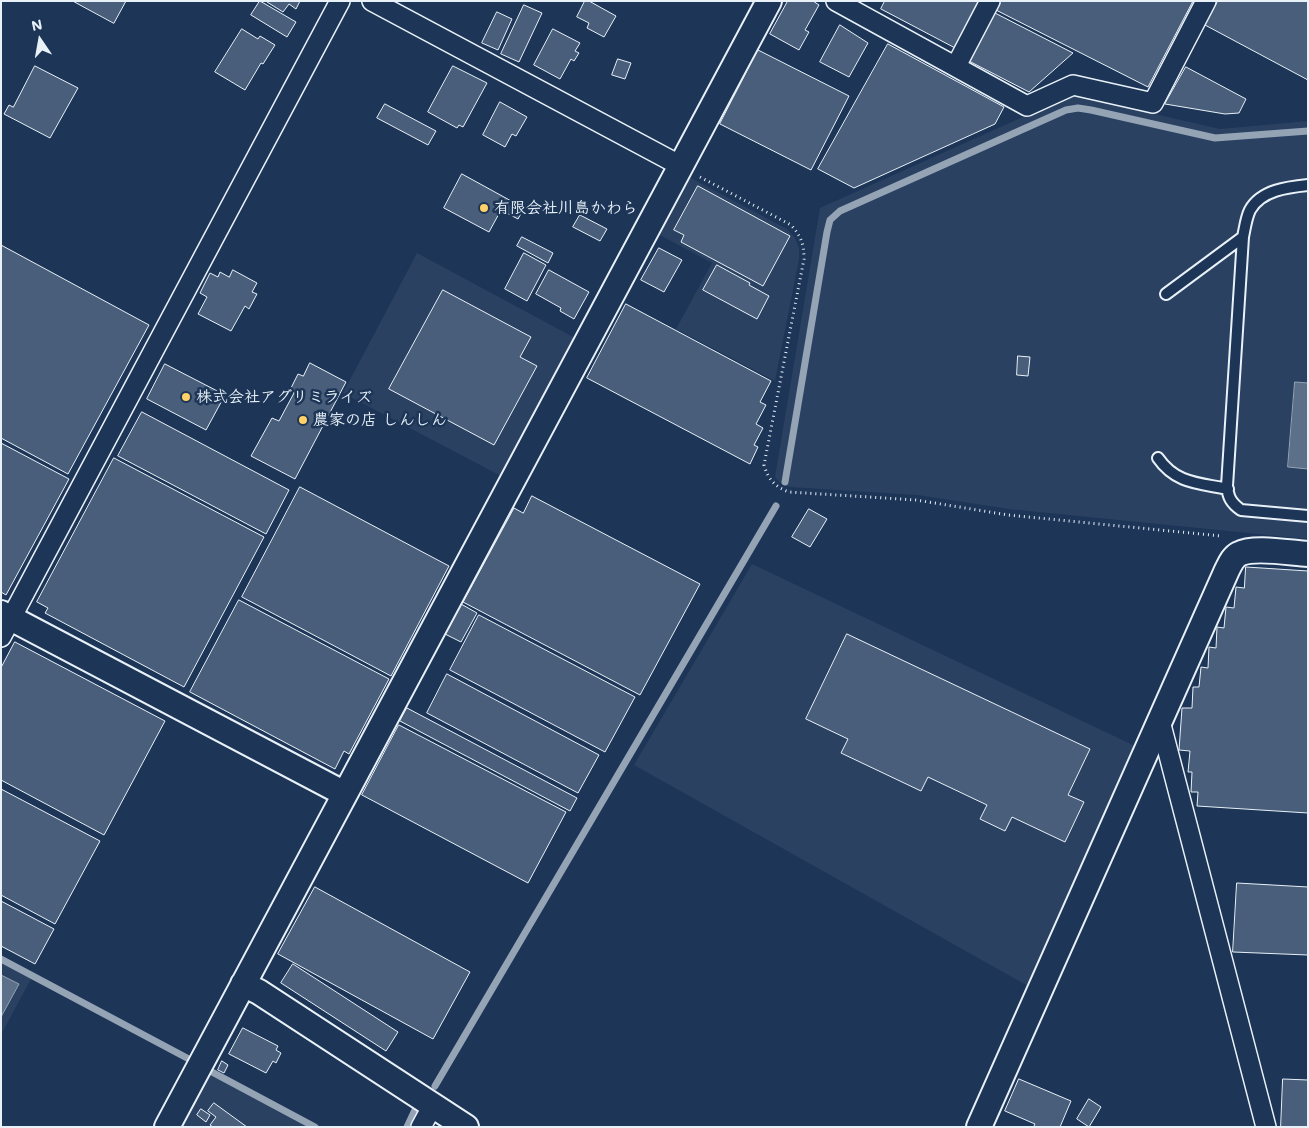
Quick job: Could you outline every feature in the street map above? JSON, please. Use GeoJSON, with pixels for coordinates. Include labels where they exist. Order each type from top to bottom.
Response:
{"type":"FeatureCollection","features":[{"type":"Feature","properties":{"kind":"street"},"geometry":{"type":"LineString","coordinates":[[340,1],[4,623],[345,794]]}},
{"type":"Feature","properties":{"kind":"street"},"geometry":{"type":"LineString","coordinates":[[372,1],[681,166]]}},
{"type":"Feature","properties":{"kind":"street"},"geometry":{"type":"LineString","coordinates":[[167,1127],[769,1]]}},
{"type":"Feature","properties":{"kind":"street"},"geometry":{"type":"LineString","coordinates":[[836,1],[1027,106],[1073,85],[1153,103],[1206,1]]}},
{"type":"Feature","properties":{"kind":"street"},"geometry":{"type":"LineString","coordinates":[[956,66],[990,1]]}},
{"type":"Feature","properties":{"kind":"street"},"geometry":{"type":"LineString","coordinates":[[979,1127],[1227,570],[1238,555],[1245,552],[1308,554]]}},
{"type":"Feature","properties":{"kind":"street"},"geometry":{"type":"LineString","coordinates":[[1160,720],[1266,1127]]}},
{"type":"Feature","properties":{"kind":"street"},"geometry":{"type":"LineString","coordinates":[[244,984],[466,1127]]}},
{"type":"Feature","properties":{"kind":"street"},"geometry":{"type":"LineString","coordinates":[[421,1127],[433,1104]]}},
{"type":"Feature","properties":{"kind":"lane"},"geometry":{"type":"LineString","coordinates":[[1308,185],[1274,191],[1261,198],[1251,208],[1243,237],[1228,488],[1228,496],[1232,504],[1241,510],[1308,516]]}},
{"type":"Feature","properties":{"kind":"lane"},"geometry":{"type":"LineString","coordinates":[[1166,294],[1243,237]]}},
{"type":"Feature","properties":{"kind":"lane"},"geometry":{"type":"LineString","coordinates":[[1158,458],[1166,469],[1176,477],[1228,488]]}},
{"type":"Feature","properties":{"kind":"path"},"geometry":{"type":"LineString","coordinates":[[681,166],[791,225],[799,235],[804,247],[804,259],[764,464],[772,483],[789,492],[916,500],[1008,515],[1229,537],[1239,542],[1245,552]]}},
{"type":"Feature","properties":{"kind":"shaded area"},"geometry":{"type":"Polygon","coordinates":[[[1072,95],[1220,129],[1308,121],[1308,539],[1009,509],[917,495],[790,487],[782,484],[775,477],[820,208],[1072,95]]]}},
{"type":"Feature","properties":{"kind":"shaded area"},"geometry":{"type":"Polygon","coordinates":[[[689,177],[787,229],[795,238],[799,248],[799,259],[775,381],[676,329],[712,263],[658,234],[689,177]]]}},
{"type":"Feature","properties":{"kind":"shaded area"},"geometry":{"type":"Polygon","coordinates":[[[417,253],[575,338],[501,476],[343,393],[417,253]]]}},
{"type":"Feature","properties":{"kind":"shaded area"},"geometry":{"type":"Polygon","coordinates":[[[1295,382],[1308,383],[1308,469],[1288,467],[1295,382]]]}},
{"type":"Feature","properties":{"kind":"shaded area"},"geometry":{"type":"Polygon","coordinates":[[[752,564],[1135,746],[1028,986],[634,765],[752,564]]]}},
{"type":"Feature","properties":{"kind":"shaded area"},"geometry":{"type":"Polygon","coordinates":[[[1,963],[31,979],[3,1031],[1,1030],[1,963]]]}},
{"type":"Feature","properties":{"kind":"shaded area"},"geometry":{"type":"Polygon","coordinates":[[[1,975],[19,984],[1,1017],[1,975]]]}},
{"type":"Feature","properties":{"kind":"shaded area"},"geometry":{"type":"Polygon","coordinates":[[[209,1074],[308,1127],[181,1127],[209,1074]]]}},
{"type":"Feature","properties":{"kind":"building"},"geometry":{"type":"Polygon","coordinates":[[[73,1],[126,1],[114,23],[73,1]]]}},
{"type":"Feature","properties":{"kind":"building"},"geometry":{"type":"Polygon","coordinates":[[[260,1],[296,22],[287,37],[251,15],[260,1]]]}},
{"type":"Feature","properties":{"kind":"building"},"geometry":{"type":"Polygon","coordinates":[[[267,1],[300,1],[296,9],[289,4],[283,12],[267,1]]]}},
{"type":"Feature","properties":{"kind":"building"},"geometry":{"type":"Polygon","coordinates":[[[585,1],[589,1],[616,16],[604,37],[587,28],[589,23],[577,17],[585,1]]]}},
{"type":"Feature","properties":{"kind":"building"},"geometry":{"type":"Polygon","coordinates":[[[788,1],[813,1],[819,5],[805,30],[809,32],[799,50],[770,34],[788,1]]]}},
{"type":"Feature","properties":{"kind":"building"},"geometry":{"type":"Polygon","coordinates":[[[885,1],[981,1],[957,49],[881,9],[885,1]]]}},
{"type":"Feature","properties":{"kind":"building"},"geometry":{"type":"Polygon","coordinates":[[[998,1],[1193,1],[1148,87],[994,9],[998,1]]]}},
{"type":"Feature","properties":{"kind":"building"},"geometry":{"type":"Polygon","coordinates":[[[1218,1],[1308,1],[1308,80],[1205,25],[1218,1]]]}},
{"type":"Feature","properties":{"kind":"building"},"geometry":{"type":"Polygon","coordinates":[[[524,5],[542,13],[519,62],[501,54],[524,5]]]}},
{"type":"Feature","properties":{"kind":"building"},"geometry":{"type":"Polygon","coordinates":[[[497,12],[512,19],[498,50],[482,43],[497,12]]]}},
{"type":"Feature","properties":{"kind":"building"},"geometry":{"type":"Polygon","coordinates":[[[993,12],[1073,53],[1029,92],[967,60],[993,12]]]}},
{"type":"Feature","properties":{"kind":"building"},"geometry":{"type":"Polygon","coordinates":[[[840,25],[868,43],[849,77],[820,62],[840,25]]]}},
{"type":"Feature","properties":{"kind":"building"},"geometry":{"type":"Polygon","coordinates":[[[242,29],[258,39],[260,36],[275,45],[263,64],[261,63],[245,90],[215,72],[242,29]]]}},
{"type":"Feature","properties":{"kind":"building"},"geometry":{"type":"Polygon","coordinates":[[[553,29],[580,43],[575,51],[579,53],[574,61],[571,59],[560,79],[534,65],[553,29]]]}},
{"type":"Feature","properties":{"kind":"building"},"geometry":{"type":"Polygon","coordinates":[[[888,44],[1004,107],[995,124],[854,188],[818,169],[888,44]]]}},
{"type":"Feature","properties":{"kind":"building"},"geometry":{"type":"Polygon","coordinates":[[[758,50],[849,96],[811,170],[720,124],[758,50]]]}},
{"type":"Feature","properties":{"kind":"building"},"geometry":{"type":"Polygon","coordinates":[[[618,59],[631,63],[625,79],[612,75],[618,59]]]}},
{"type":"Feature","properties":{"kind":"building"},"geometry":{"type":"Polygon","coordinates":[[[35,66],[78,88],[50,138],[4,114],[9,105],[13,107],[35,66]]]}},
{"type":"Feature","properties":{"kind":"building"},"geometry":{"type":"Polygon","coordinates":[[[453,66],[487,83],[463,127],[459,125],[457,128],[428,112],[453,66]]]}},
{"type":"Feature","properties":{"kind":"building"},"geometry":{"type":"Polygon","coordinates":[[[1186,67],[1246,99],[1239,113],[1225,114],[1165,104],[1186,67]]]}},
{"type":"Feature","properties":{"kind":"building"},"geometry":{"type":"Polygon","coordinates":[[[500,102],[527,117],[516,136],[512,134],[505,147],[483,135],[500,102]]]}},
{"type":"Feature","properties":{"kind":"building"},"geometry":{"type":"Polygon","coordinates":[[[385,104],[436,131],[428,145],[377,118],[385,104]]]}},
{"type":"Feature","properties":{"kind":"building"},"geometry":{"type":"Polygon","coordinates":[[[462,174],[524,208],[518,219],[501,210],[489,232],[444,208],[462,174]]]}},
{"type":"Feature","properties":{"kind":"building"},"geometry":{"type":"Polygon","coordinates":[[[698,186],[790,236],[763,286],[681,242],[684,235],[674,230],[698,186]]]}},
{"type":"Feature","properties":{"kind":"building"},"geometry":{"type":"Polygon","coordinates":[[[580,215],[607,229],[600,241],[573,227],[580,215]]]}},
{"type":"Feature","properties":{"kind":"building"},"geometry":{"type":"Polygon","coordinates":[[[522,237],[553,253],[548,263],[517,246],[522,237]]]}},
{"type":"Feature","properties":{"kind":"building"},"geometry":{"type":"Polygon","coordinates":[[[1,245],[149,325],[68,474],[1,438],[1,245]]]}},
{"type":"Feature","properties":{"kind":"building"},"geometry":{"type":"Polygon","coordinates":[[[659,248],[682,260],[664,292],[641,280],[659,248]]]}},
{"type":"Feature","properties":{"kind":"building"},"geometry":{"type":"Polygon","coordinates":[[[524,253],[546,265],[527,301],[505,289],[524,253]]]}},
{"type":"Feature","properties":{"kind":"building"},"geometry":{"type":"Polygon","coordinates":[[[717,265],[769,296],[757,319],[703,290],[717,265]]]}},
{"type":"Feature","properties":{"kind":"building"},"geometry":{"type":"Polygon","coordinates":[[[233,270],[257,283],[252,292],[257,294],[249,309],[245,306],[231,331],[198,314],[207,297],[200,293],[210,273],[218,277],[220,272],[229,277],[233,270]]]}},
{"type":"Feature","properties":{"kind":"building"},"geometry":{"type":"Polygon","coordinates":[[[549,270],[589,292],[574,319],[560,311],[561,308],[536,294],[549,270]]]}},
{"type":"Feature","properties":{"kind":"building"},"geometry":{"type":"Polygon","coordinates":[[[443,290],[531,337],[520,357],[537,366],[494,445],[389,389],[443,290]]]}},
{"type":"Feature","properties":{"kind":"building"},"geometry":{"type":"Polygon","coordinates":[[[626,304],[771,381],[760,402],[766,405],[756,424],[763,428],[754,445],[758,447],[750,464],[587,378],[626,304]]]}},
{"type":"Feature","properties":{"kind":"building"},"geometry":{"type":"Polygon","coordinates":[[[1018,356],[1030,357],[1028,376],[1017,375],[1018,356]]]}},
{"type":"Feature","properties":{"kind":"building","name":"農家の店 しんしん"},"geometry":{"type":"Polygon","coordinates":[[[310,363],[346,382],[295,479],[251,456],[272,418],[279,421],[294,393],[290,390],[298,374],[303,376],[310,363]]]}},
{"type":"Feature","properties":{"kind":"building"},"geometry":{"type":"Polygon","coordinates":[[[165,364],[225,395],[206,430],[147,399],[165,364]]]}},
{"type":"Feature","properties":{"kind":"building"},"geometry":{"type":"Polygon","coordinates":[[[142,412],[289,490],[266,534],[118,456],[142,412]]]}},
{"type":"Feature","properties":{"kind":"building"},"geometry":{"type":"Polygon","coordinates":[[[1,443],[69,479],[6,595],[1,592],[1,443]]]}},
{"type":"Feature","properties":{"kind":"building"},"geometry":{"type":"Polygon","coordinates":[[[114,458],[264,537],[184,687],[45,613],[48,608],[37,602],[114,458]]]}},
{"type":"Feature","properties":{"kind":"building"},"geometry":{"type":"Polygon","coordinates":[[[300,487],[449,566],[391,676],[242,597],[300,487]]]}},
{"type":"Feature","properties":{"kind":"building"},"geometry":{"type":"Polygon","coordinates":[[[532,496],[700,584],[640,695],[463,602],[514,508],[523,513],[532,496]]]}},
{"type":"Feature","properties":{"kind":"building"},"geometry":{"type":"Polygon","coordinates":[[[809,509],[827,519],[810,547],[792,537],[809,509]]]}},
{"type":"Feature","properties":{"kind":"building"},"geometry":{"type":"Polygon","coordinates":[[[1246,567],[1308,571],[1308,813],[1197,806],[1198,792],[1191,792],[1192,772],[1188,772],[1190,751],[1179,750],[1182,708],[1192,708],[1193,687],[1199,687],[1201,667],[1208,668],[1209,647],[1216,648],[1217,627],[1224,628],[1226,607],[1234,608],[1236,587],[1244,588],[1246,567]]]}},
{"type":"Feature","properties":{"kind":"building"},"geometry":{"type":"Polygon","coordinates":[[[239,600],[389,679],[349,754],[344,751],[335,769],[190,692],[239,600]]]}},
{"type":"Feature","properties":{"kind":"building"},"geometry":{"type":"Polygon","coordinates":[[[461,604],[477,613],[461,642],[445,634],[461,604]]]}},
{"type":"Feature","properties":{"kind":"building"},"geometry":{"type":"Polygon","coordinates":[[[479,615],[635,697],[605,752],[450,670],[479,615]]]}},
{"type":"Feature","properties":{"kind":"building"},"geometry":{"type":"Polygon","coordinates":[[[847,634],[1090,749],[1068,795],[1084,802],[1065,842],[1012,817],[1005,831],[980,819],[987,805],[928,777],[921,791],[841,753],[848,739],[806,719],[847,634]]]}},
{"type":"Feature","properties":{"kind":"building"},"geometry":{"type":"Polygon","coordinates":[[[15,642],[165,721],[104,835],[1,780],[1,668],[15,642]]]}},
{"type":"Feature","properties":{"kind":"building"},"geometry":{"type":"Polygon","coordinates":[[[447,674],[599,755],[578,793],[427,713],[447,674]]]}},
{"type":"Feature","properties":{"kind":"building"},"geometry":{"type":"Polygon","coordinates":[[[407,708],[577,798],[570,811],[400,721],[407,708]]]}},
{"type":"Feature","properties":{"kind":"building"},"geometry":{"type":"Polygon","coordinates":[[[399,725],[566,812],[528,883],[362,795],[399,725]]]}},
{"type":"Feature","properties":{"kind":"building"},"geometry":{"type":"Polygon","coordinates":[[[1,789],[100,841],[55,924],[1,895],[1,789]]]}},
{"type":"Feature","properties":{"kind":"building"},"geometry":{"type":"Polygon","coordinates":[[[1237,883],[1308,887],[1308,955],[1233,952],[1237,883]]]}},
{"type":"Feature","properties":{"kind":"building"},"geometry":{"type":"Polygon","coordinates":[[[315,887],[470,972],[433,1039],[278,954],[315,887]]]}},
{"type":"Feature","properties":{"kind":"building"},"geometry":{"type":"Polygon","coordinates":[[[1,901],[54,929],[35,964],[1,946],[1,901]]]}},
{"type":"Feature","properties":{"kind":"building"},"geometry":{"type":"Polygon","coordinates":[[[293,964],[398,1032],[386,1051],[281,983],[293,964]]]}},
{"type":"Feature","properties":{"kind":"building"},"geometry":{"type":"Polygon","coordinates":[[[243,1028],[278,1046],[276,1050],[281,1053],[276,1063],[273,1061],[266,1073],[229,1054],[243,1028]]]}},
{"type":"Feature","properties":{"kind":"building"},"geometry":{"type":"Polygon","coordinates":[[[222,1061],[228,1065],[224,1073],[218,1070],[222,1061]]]}},
{"type":"Feature","properties":{"kind":"building"},"geometry":{"type":"Polygon","coordinates":[[[1019,1079],[1071,1101],[1060,1127],[1035,1127],[1035,1124],[1005,1111],[1019,1079]]]}},
{"type":"Feature","properties":{"kind":"building"},"geometry":{"type":"Polygon","coordinates":[[[1283,1079],[1308,1080],[1308,1127],[1281,1127],[1283,1079]]]}},
{"type":"Feature","properties":{"kind":"building"},"geometry":{"type":"Polygon","coordinates":[[[1089,1099],[1101,1107],[1089,1127],[1077,1119],[1089,1099]]]}},
{"type":"Feature","properties":{"kind":"building"},"geometry":{"type":"Polygon","coordinates":[[[214,1103],[247,1127],[213,1127],[210,1125],[216,1117],[208,1111],[214,1103]]]}},
{"type":"Feature","properties":{"kind":"building"},"geometry":{"type":"Polygon","coordinates":[[[201,1109],[210,1115],[206,1122],[197,1115],[201,1109]]]}},
{"type":"Feature","properties":{"kind":"waterway"},"geometry":{"type":"LineString","coordinates":[[785,482],[827,232],[830,220],[840,211],[1066,110],[1078,108],[1091,110],[1215,138],[1308,131]]}},
{"type":"Feature","properties":{"kind":"waterway"},"geometry":{"type":"LineString","coordinates":[[435,1086],[776,506]]}},
{"type":"Feature","properties":{"kind":"waterway"},"geometry":{"type":"LineString","coordinates":[[1,959],[187,1058]]}},
{"type":"Feature","properties":{"kind":"waterway"},"geometry":{"type":"LineString","coordinates":[[212,1072],[315,1127]]}},
{"type":"Feature","properties":{"kind":"waterway"},"geometry":{"type":"LineString","coordinates":[[407,1127],[415,1110]]}},
{"type":"Feature","properties":{"kind":"place","name":"有限会社川島かわら"},"geometry":{"type":"Point","coordinates":[484,208]}},
{"type":"Feature","properties":{"kind":"place","name":"株式会社アグリミライズ"},"geometry":{"type":"Point","coordinates":[186,397]}},
{"type":"Feature","properties":{"kind":"place","name":"農家の店 しんしん"},"geometry":{"type":"Point","coordinates":[303,420]}}]}
